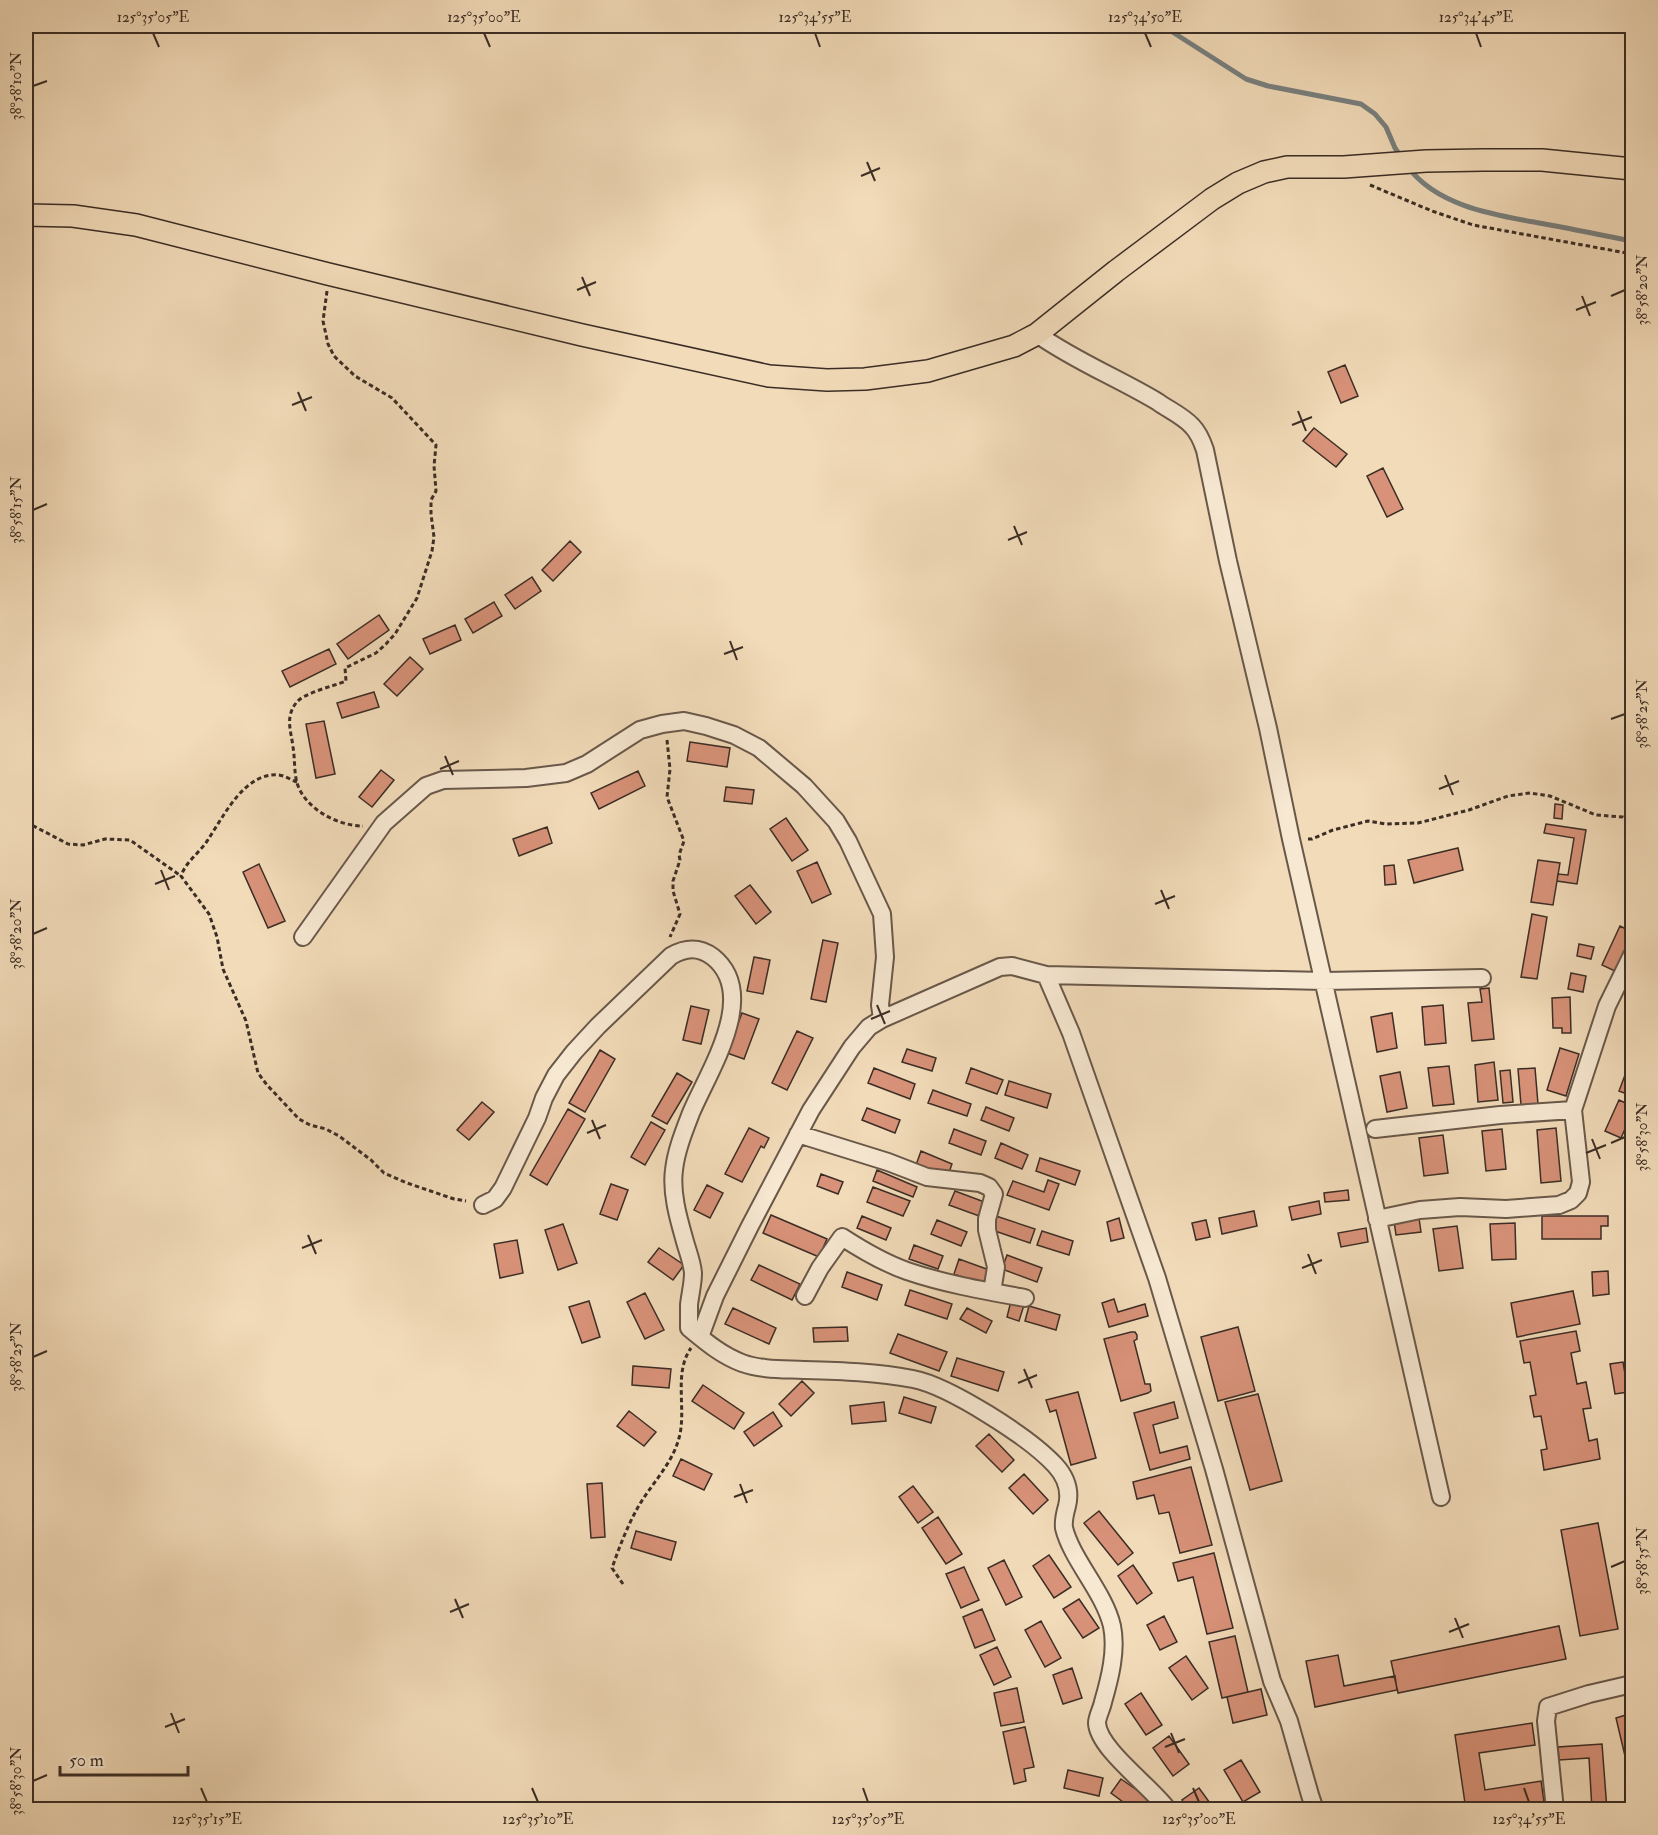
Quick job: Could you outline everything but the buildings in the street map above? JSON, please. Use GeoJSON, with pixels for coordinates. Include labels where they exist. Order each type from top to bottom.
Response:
{"type":"FeatureCollection","features":[{"type":"Feature","properties":{"kind":"main road"},"geometry":{"type":"LineString","coordinates":[[26,215],[73,216],[136,225],[582,335],[759,374],[788,378],[865,379],[928,371],[1014,346],[1037,334],[1212,198],[1264,172],[1287,166],[1344,167],[1426,161],[1542,160],[1632,169]]}},
{"type":"Feature","properties":{"kind":"street"},"geometry":{"type":"LineString","coordinates":[[1037,334],[1052,345],[1181,416],[1193,426],[1205,450],[1228,561],[1268,728],[1291,839],[1441,1497]]}},
{"type":"Feature","properties":{"kind":"street"},"geometry":{"type":"LineString","coordinates":[[303,937],[384,823],[426,786],[443,780],[526,778],[566,773],[587,764],[640,730],[684,721],[734,735],[759,748],[804,786],[836,821],[848,841],[882,914],[885,957],[880,1005],[882,1019]]}},
{"type":"Feature","properties":{"kind":"street"},"geometry":{"type":"LineString","coordinates":[[483,1204],[495,1199],[503,1188],[556,1075],[598,1026],[671,956],[685,949],[700,951],[712,956],[728,976],[731,987],[729,1021],[717,1060],[692,1112],[674,1167],[673,1181],[693,1274],[689,1328],[707,1345],[742,1364],[766,1368],[894,1376],[933,1385],[985,1412],[1023,1437],[1054,1464],[1064,1476],[1068,1486],[1064,1528],[1101,1599],[1112,1626],[1111,1671],[1097,1724],[1103,1738],[1117,1758],[1161,1799],[1168,1809]]}},
{"type":"Feature","properties":{"kind":"street"},"geometry":{"type":"LineString","coordinates":[[1377,1219],[1420,1210],[1460,1207],[1506,1209],[1559,1205],[1571,1200],[1578,1193],[1581,1182],[1573,1110],[1607,1006],[1632,954]]}},
{"type":"Feature","properties":{"kind":"street"},"geometry":{"type":"LineString","coordinates":[[700,1337],[715,1296],[798,1134],[852,1047],[869,1027],[882,1019],[1000,966],[1012,966],[1046,975],[1324,981],[1482,978]]}},
{"type":"Feature","properties":{"kind":"street"},"geometry":{"type":"LineString","coordinates":[[1046,975],[1071,1033],[1157,1278],[1214,1469],[1272,1682],[1289,1721],[1316,1809]]}},
{"type":"Feature","properties":{"kind":"street"},"geometry":{"type":"LineString","coordinates":[[1375,1129],[1500,1115],[1573,1110]]}},
{"type":"Feature","properties":{"kind":"street"},"geometry":{"type":"LineString","coordinates":[[798,1134],[888,1162],[927,1177],[989,1187],[994,1194],[987,1219],[987,1230],[996,1267],[992,1292]]}},
{"type":"Feature","properties":{"kind":"street"},"geometry":{"type":"LineString","coordinates":[[805,1296],[820,1268],[842,1237],[871,1255],[908,1271],[1025,1298]]}},
{"type":"Feature","properties":{"kind":"street"},"geometry":{"type":"LineString","coordinates":[[1555,1809],[1546,1721],[1548,1707],[1632,1684]]}},
{"type":"Feature","properties":{"kind":"path"},"geometry":{"type":"LineString","coordinates":[[1344,167],[1367,183],[1432,211],[1473,225],[1632,254]]}},
{"type":"Feature","properties":{"kind":"path"},"geometry":{"type":"LineString","coordinates":[[328,274],[323,321],[328,344],[334,356],[355,376],[403,407],[415,424],[436,445],[434,466],[436,491],[432,500],[431,514],[434,537],[432,551],[417,598],[395,634],[376,653],[345,668],[346,681],[298,700],[290,712],[288,723],[297,782],[310,803],[339,822],[359,826],[384,823]]}},
{"type":"Feature","properties":{"kind":"path"},"geometry":{"type":"LineString","coordinates":[[662,724],[670,756],[667,797],[684,841],[673,880],[673,891],[680,914],[670,937],[671,956]]}},
{"type":"Feature","properties":{"kind":"path"},"geometry":{"type":"LineString","coordinates":[[181,876],[184,867],[197,856],[225,812],[250,784],[264,777],[278,775],[297,782]]}},
{"type":"Feature","properties":{"kind":"path"},"geometry":{"type":"LineString","coordinates":[[1291,839],[1312,839],[1333,830],[1368,821],[1386,824],[1418,823],[1469,810],[1508,796],[1530,793],[1550,796],[1596,815],[1623,817],[1632,821]]}},
{"type":"Feature","properties":{"kind":"path"},"geometry":{"type":"LineString","coordinates":[[26,822],[68,844],[83,845],[105,839],[130,840],[181,876],[209,914],[217,937],[223,969],[246,1021],[258,1073],[267,1085],[299,1119],[339,1136],[384,1173],[454,1199],[483,1204]]}},
{"type":"Feature","properties":{"kind":"path"},"geometry":{"type":"LineString","coordinates":[[623,1584],[612,1568],[620,1544],[637,1509],[673,1454],[679,1439],[683,1421],[682,1385],[686,1356],[700,1337]]}},
{"type":"Feature","properties":{"kind":"waterway"},"geometry":{"type":"LineString","coordinates":[[1163,26],[1246,79],[1268,86],[1361,104],[1375,114],[1386,127],[1401,157]]}},
{"type":"Feature","properties":{"kind":"waterway"},"geometry":{"type":"LineString","coordinates":[[1408,167],[1437,193],[1473,208],[1512,218],[1632,241]]}}]}
